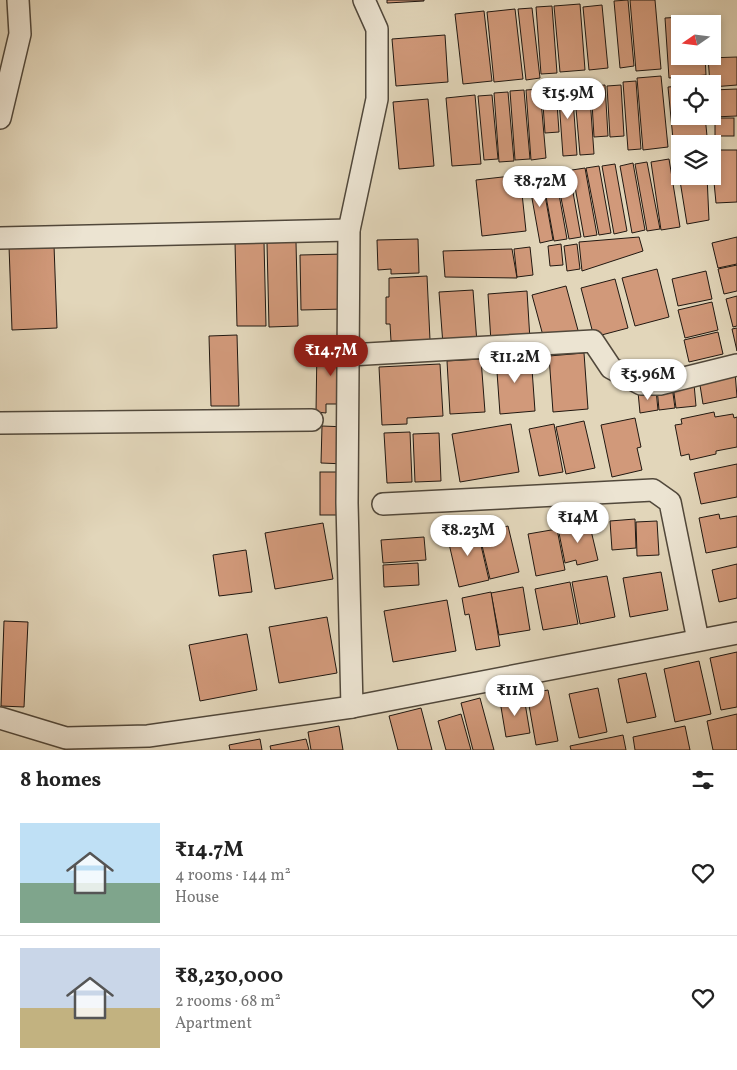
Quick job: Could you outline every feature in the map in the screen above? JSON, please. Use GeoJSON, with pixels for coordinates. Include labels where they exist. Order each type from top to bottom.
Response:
{"type":"FeatureCollection","features":[{"type":"Feature","properties":{"kind":"street"},"geometry":{"type":"LineString","coordinates":[[0,118],[7,58],[20,34],[18,0]]}},
{"type":"Feature","properties":{"kind":"street"},"geometry":{"type":"LineString","coordinates":[[352,707],[347,503],[349,230],[377,99],[377,29],[364,0]]}},
{"type":"Feature","properties":{"kind":"street"},"geometry":{"type":"LineString","coordinates":[[0,238],[349,230]]}},
{"type":"Feature","properties":{"kind":"street"},"geometry":{"type":"LineString","coordinates":[[349,355],[593,342],[611,368],[642,384],[660,384],[737,365]]}},
{"type":"Feature","properties":{"kind":"street"},"geometry":{"type":"LineString","coordinates":[[0,423],[312,420]]}},
{"type":"Feature","properties":{"kind":"street"},"geometry":{"type":"LineString","coordinates":[[383,504],[652,490],[670,502],[698,640]]}},
{"type":"Feature","properties":{"kind":"street"},"geometry":{"type":"LineString","coordinates":[[0,718],[66,738],[148,736],[352,707],[737,633]]}},
{"type":"Feature","properties":{"kind":"building"},"geometry":{"type":"Polygon","coordinates":[[[387,0],[424,0],[424,1],[387,3],[387,0]]]}},
{"type":"Feature","properties":{"kind":"building"},"geometry":{"type":"Polygon","coordinates":[[[628,0],[634,66],[620,68],[614,1],[628,0]]]}},
{"type":"Feature","properties":{"kind":"building"},"geometry":{"type":"Polygon","coordinates":[[[630,0],[655,0],[661,69],[636,71],[630,0]]]}},
{"type":"Feature","properties":{"kind":"building"},"geometry":{"type":"Polygon","coordinates":[[[580,4],[585,70],[560,72],[554,6],[580,4]]]}},
{"type":"Feature","properties":{"kind":"building"},"geometry":{"type":"Polygon","coordinates":[[[602,5],[608,68],[589,70],[583,7],[602,5]]]}},
{"type":"Feature","properties":{"kind":"building"},"geometry":{"type":"Polygon","coordinates":[[[552,6],[557,73],[541,74],[536,7],[552,6]]]}},
{"type":"Feature","properties":{"kind":"building"},"geometry":{"type":"Polygon","coordinates":[[[532,8],[540,78],[526,80],[518,9],[532,8]]]}},
{"type":"Feature","properties":{"kind":"building"},"geometry":{"type":"Polygon","coordinates":[[[515,9],[523,79],[494,82],[487,12],[515,9]]]}},
{"type":"Feature","properties":{"kind":"building"},"geometry":{"type":"Polygon","coordinates":[[[484,11],[492,81],[463,84],[455,14],[484,11]]]}},
{"type":"Feature","properties":{"kind":"building"},"geometry":{"type":"Polygon","coordinates":[[[665,18],[671,18],[671,65],[705,65],[706,75],[671,75],[671,78],[669,78],[665,18]]]}},
{"type":"Feature","properties":{"kind":"building"},"geometry":{"type":"Polygon","coordinates":[[[445,35],[448,82],[396,86],[392,39],[445,35]]]}},
{"type":"Feature","properties":{"kind":"building"},"geometry":{"type":"Polygon","coordinates":[[[737,57],[737,85],[721,86],[721,75],[709,75],[709,65],[721,65],[721,58],[737,57]]]}},
{"type":"Feature","properties":{"kind":"building"},"geometry":{"type":"Polygon","coordinates":[[[661,76],[668,147],[643,150],[637,78],[661,76]]]}},
{"type":"Feature","properties":{"kind":"building"},"geometry":{"type":"Polygon","coordinates":[[[636,81],[641,149],[628,150],[623,82],[636,81]]]}},
{"type":"Feature","properties":{"kind":"building"},"geometry":{"type":"Polygon","coordinates":[[[589,84],[594,154],[580,155],[574,85],[589,84]]]}},
{"type":"Feature","properties":{"kind":"building"},"geometry":{"type":"Polygon","coordinates":[[[572,85],[577,155],[563,156],[558,86],[572,85]]]}},
{"type":"Feature","properties":{"kind":"building"},"geometry":{"type":"Polygon","coordinates":[[[605,85],[608,136],[594,137],[591,86],[605,85]]]}},
{"type":"Feature","properties":{"kind":"building"},"geometry":{"type":"Polygon","coordinates":[[[621,85],[624,136],[610,137],[607,86],[621,85]]]}},
{"type":"Feature","properties":{"kind":"building"},"geometry":{"type":"Polygon","coordinates":[[[668,87],[671,87],[671,118],[668,87]]]}},
{"type":"Feature","properties":{"kind":"building"},"geometry":{"type":"Polygon","coordinates":[[[540,89],[546,158],[531,160],[526,90],[540,89]]]}},
{"type":"Feature","properties":{"kind":"building"},"geometry":{"type":"Polygon","coordinates":[[[556,89],[559,132],[545,133],[542,90],[556,89]]]}},
{"type":"Feature","properties":{"kind":"building"},"geometry":{"type":"Polygon","coordinates":[[[737,89],[737,116],[721,117],[721,90],[737,89]]]}},
{"type":"Feature","properties":{"kind":"building"},"geometry":{"type":"Polygon","coordinates":[[[524,90],[530,159],[515,160],[510,91],[524,90]]]}},
{"type":"Feature","properties":{"kind":"building"},"geometry":{"type":"Polygon","coordinates":[[[508,92],[514,161],[499,162],[494,93],[508,92]]]}},
{"type":"Feature","properties":{"kind":"building"},"geometry":{"type":"Polygon","coordinates":[[[475,95],[481,164],[452,166],[446,98],[475,95]]]}},
{"type":"Feature","properties":{"kind":"building"},"geometry":{"type":"Polygon","coordinates":[[[492,95],[498,159],[484,160],[478,96],[492,95]]]}},
{"type":"Feature","properties":{"kind":"building"},"geometry":{"type":"Polygon","coordinates":[[[428,99],[434,166],[399,169],[393,102],[428,99]]]}},
{"type":"Feature","properties":{"kind":"building"},"geometry":{"type":"Polygon","coordinates":[[[721,118],[734,118],[734,136],[715,135],[715,125],[721,125],[721,118]]]}},
{"type":"Feature","properties":{"kind":"building"},"geometry":{"type":"Polygon","coordinates":[[[672,125],[706,125],[707,135],[673,135],[672,125]]]}},
{"type":"Feature","properties":{"kind":"building"},"geometry":{"type":"Polygon","coordinates":[[[721,150],[737,150],[737,202],[716,203],[714,185],[721,185],[721,150]]]}},
{"type":"Feature","properties":{"kind":"building"},"geometry":{"type":"Polygon","coordinates":[[[669,159],[671,185],[673,185],[680,227],[661,230],[651,162],[669,159]]]}},
{"type":"Feature","properties":{"kind":"building"},"geometry":{"type":"Polygon","coordinates":[[[647,162],[660,229],[647,231],[635,164],[647,162]]]}},
{"type":"Feature","properties":{"kind":"building"},"geometry":{"type":"Polygon","coordinates":[[[633,163],[645,230],[632,233],[620,166],[633,163]]]}},
{"type":"Feature","properties":{"kind":"building"},"geometry":{"type":"Polygon","coordinates":[[[615,164],[627,231],[614,234],[602,166],[615,164]]]}},
{"type":"Feature","properties":{"kind":"building"},"geometry":{"type":"Polygon","coordinates":[[[599,166],[611,233],[599,235],[586,168],[599,166]]]}},
{"type":"Feature","properties":{"kind":"building"},"geometry":{"type":"Polygon","coordinates":[[[585,168],[597,235],[584,237],[572,170],[585,168]]]}},
{"type":"Feature","properties":{"kind":"building"},"geometry":{"type":"Polygon","coordinates":[[[569,170],[581,237],[569,239],[556,172],[569,170]]]}},
{"type":"Feature","properties":{"kind":"building"},"geometry":{"type":"Polygon","coordinates":[[[555,172],[567,239],[554,241],[542,174],[555,172]]]}},
{"type":"Feature","properties":{"kind":"building"},"geometry":{"type":"Polygon","coordinates":[[[541,173],[553,240],[540,243],[528,176],[541,173]]]}},
{"type":"Feature","properties":{"kind":"building"},"geometry":{"type":"Polygon","coordinates":[[[520,175],[526,231],[482,236],[476,180],[520,175]]]}},
{"type":"Feature","properties":{"kind":"building"},"geometry":{"type":"Polygon","coordinates":[[[681,185],[707,185],[709,220],[687,224],[681,185]]]}},
{"type":"Feature","properties":{"kind":"building"},"geometry":{"type":"Polygon","coordinates":[[[639,237],[643,251],[582,271],[579,242],[639,237]]]}},
{"type":"Feature","properties":{"kind":"building"},"geometry":{"type":"Polygon","coordinates":[[[737,237],[737,264],[718,268],[712,243],[737,237]]]}},
{"type":"Feature","properties":{"kind":"building"},"geometry":{"type":"Polygon","coordinates":[[[418,239],[419,273],[391,274],[391,269],[378,270],[377,240],[418,239]]]}},
{"type":"Feature","properties":{"kind":"building"},"geometry":{"type":"Polygon","coordinates":[[[235,242],[264,242],[266,326],[237,326],[235,242]]]}},
{"type":"Feature","properties":{"kind":"building"},"geometry":{"type":"Polygon","coordinates":[[[296,242],[298,326],[269,327],[267,243],[296,242]]]}},
{"type":"Feature","properties":{"kind":"building"},"geometry":{"type":"Polygon","coordinates":[[[561,244],[563,265],[550,266],[548,246],[561,244]]]}},
{"type":"Feature","properties":{"kind":"building"},"geometry":{"type":"Polygon","coordinates":[[[577,244],[580,269],[567,271],[564,246],[577,244]]]}},
{"type":"Feature","properties":{"kind":"building"},"geometry":{"type":"Polygon","coordinates":[[[54,245],[57,328],[12,330],[9,246],[54,245]]]}},
{"type":"Feature","properties":{"kind":"building"},"geometry":{"type":"Polygon","coordinates":[[[530,247],[533,275],[517,277],[514,249],[530,247]]]}},
{"type":"Feature","properties":{"kind":"building"},"geometry":{"type":"Polygon","coordinates":[[[512,249],[517,278],[445,277],[443,251],[512,249]]]}},
{"type":"Feature","properties":{"kind":"building"},"geometry":{"type":"Polygon","coordinates":[[[344,254],[345,309],[301,310],[300,255],[344,254]]]}},
{"type":"Feature","properties":{"kind":"building"},"geometry":{"type":"Polygon","coordinates":[[[737,265],[737,291],[724,294],[718,269],[737,265]]]}},
{"type":"Feature","properties":{"kind":"building"},"geometry":{"type":"Polygon","coordinates":[[[657,269],[669,317],[635,326],[622,278],[657,269]]]}},
{"type":"Feature","properties":{"kind":"building"},"geometry":{"type":"Polygon","coordinates":[[[706,271],[712,299],[678,306],[672,279],[706,271]]]}},
{"type":"Feature","properties":{"kind":"building"},"geometry":{"type":"Polygon","coordinates":[[[427,276],[430,340],[391,341],[390,324],[386,324],[386,297],[389,297],[389,278],[427,276]]]}},
{"type":"Feature","properties":{"kind":"building"},"geometry":{"type":"Polygon","coordinates":[[[615,279],[628,328],[594,337],[581,288],[615,279]]]}},
{"type":"Feature","properties":{"kind":"building"},"geometry":{"type":"Polygon","coordinates":[[[566,286],[579,334],[545,343],[532,295],[566,286]]]}},
{"type":"Feature","properties":{"kind":"building"},"geometry":{"type":"Polygon","coordinates":[[[473,290],[477,343],[443,345],[439,292],[473,290]]]}},
{"type":"Feature","properties":{"kind":"building"},"geometry":{"type":"Polygon","coordinates":[[[527,291],[530,340],[491,342],[488,294],[527,291]]]}},
{"type":"Feature","properties":{"kind":"building"},"geometry":{"type":"Polygon","coordinates":[[[737,296],[737,326],[733,327],[726,299],[737,296]]]}},
{"type":"Feature","properties":{"kind":"building"},"geometry":{"type":"Polygon","coordinates":[[[712,302],[718,330],[685,338],[678,310],[712,302]]]}},
{"type":"Feature","properties":{"kind":"building"},"geometry":{"type":"Polygon","coordinates":[[[737,328],[737,351],[732,329],[737,328]]]}},
{"type":"Feature","properties":{"kind":"building"},"geometry":{"type":"Polygon","coordinates":[[[718,332],[723,354],[689,362],[684,340],[718,332]]]}},
{"type":"Feature","properties":{"kind":"building"},"geometry":{"type":"Polygon","coordinates":[[[237,335],[239,406],[211,406],[209,336],[237,335]]]}},
{"type":"Feature","properties":{"kind":"building"},"geometry":{"type":"Polygon","coordinates":[[[317,346],[346,346],[345,404],[326,404],[326,413],[316,412],[317,346]]]}},
{"type":"Feature","properties":{"kind":"building"},"geometry":{"type":"Polygon","coordinates":[[[584,353],[588,409],[553,412],[549,356],[584,353]]]}},
{"type":"Feature","properties":{"kind":"building"},"geometry":{"type":"Polygon","coordinates":[[[531,355],[535,411],[500,414],[496,358],[531,355]]]}},
{"type":"Feature","properties":{"kind":"building"},"geometry":{"type":"Polygon","coordinates":[[[481,359],[485,412],[450,414],[447,361],[481,359]]]}},
{"type":"Feature","properties":{"kind":"building"},"geometry":{"type":"Polygon","coordinates":[[[440,364],[443,416],[407,418],[407,424],[382,425],[379,367],[440,364]]]}},
{"type":"Feature","properties":{"kind":"building"},"geometry":{"type":"Polygon","coordinates":[[[735,372],[737,397],[703,404],[699,379],[735,372]]]}},
{"type":"Feature","properties":{"kind":"building"},"geometry":{"type":"Polygon","coordinates":[[[694,384],[696,406],[676,408],[673,386],[694,384]]]}},
{"type":"Feature","properties":{"kind":"building"},"geometry":{"type":"Polygon","coordinates":[[[672,386],[675,408],[659,410],[657,388],[672,386]]]}},
{"type":"Feature","properties":{"kind":"building"},"geometry":{"type":"Polygon","coordinates":[[[656,390],[658,410],[640,413],[638,392],[656,390]]]}},
{"type":"Feature","properties":{"kind":"building"},"geometry":{"type":"Polygon","coordinates":[[[714,412],[715,417],[733,414],[734,418],[737,417],[737,447],[716,451],[716,454],[690,460],[689,454],[681,456],[675,425],[682,424],[681,419],[714,412]]]}},
{"type":"Feature","properties":{"kind":"building"},"geometry":{"type":"Polygon","coordinates":[[[635,418],[641,447],[637,448],[642,470],[612,477],[601,425],[635,418]]]}},
{"type":"Feature","properties":{"kind":"building"},"geometry":{"type":"Polygon","coordinates":[[[584,421],[595,468],[566,474],[556,427],[584,421]]]}},
{"type":"Feature","properties":{"kind":"building"},"geometry":{"type":"Polygon","coordinates":[[[511,424],[519,472],[460,482],[452,434],[511,424]]]}},
{"type":"Feature","properties":{"kind":"building"},"geometry":{"type":"Polygon","coordinates":[[[554,424],[563,472],[539,476],[529,429],[554,424]]]}},
{"type":"Feature","properties":{"kind":"building"},"geometry":{"type":"Polygon","coordinates":[[[322,426],[347,427],[346,464],[321,463],[322,426]]]}},
{"type":"Feature","properties":{"kind":"building"},"geometry":{"type":"Polygon","coordinates":[[[410,432],[412,482],[387,483],[384,433],[410,432]]]}},
{"type":"Feature","properties":{"kind":"building"},"geometry":{"type":"Polygon","coordinates":[[[439,433],[441,481],[415,482],[413,434],[439,433]]]}},
{"type":"Feature","properties":{"kind":"building"},"geometry":{"type":"Polygon","coordinates":[[[737,464],[737,497],[701,504],[694,473],[737,464]]]}},
{"type":"Feature","properties":{"kind":"building"},"geometry":{"type":"Polygon","coordinates":[[[320,472],[346,472],[346,515],[320,515],[320,472]]]}},
{"type":"Feature","properties":{"kind":"building"},"geometry":{"type":"Polygon","coordinates":[[[719,514],[720,519],[737,516],[737,547],[706,553],[699,518],[719,514]]]}},
{"type":"Feature","properties":{"kind":"building"},"geometry":{"type":"Polygon","coordinates":[[[635,519],[636,548],[612,550],[610,521],[635,519]]]}},
{"type":"Feature","properties":{"kind":"building"},"geometry":{"type":"Polygon","coordinates":[[[657,521],[659,555],[637,556],[636,522],[657,521]]]}},
{"type":"Feature","properties":{"kind":"building"},"geometry":{"type":"Polygon","coordinates":[[[589,522],[598,560],[577,565],[576,560],[565,563],[558,528],[589,522]]]}},
{"type":"Feature","properties":{"kind":"building"},"geometry":{"type":"Polygon","coordinates":[[[323,523],[333,579],[275,589],[265,533],[323,523]]]}},
{"type":"Feature","properties":{"kind":"building"},"geometry":{"type":"Polygon","coordinates":[[[508,526],[519,572],[490,579],[479,533],[508,526]]]}},
{"type":"Feature","properties":{"kind":"building"},"geometry":{"type":"Polygon","coordinates":[[[477,528],[489,580],[459,587],[447,535],[477,528]]]}},
{"type":"Feature","properties":{"kind":"building"},"geometry":{"type":"Polygon","coordinates":[[[557,529],[565,570],[536,576],[528,534],[557,529]]]}},
{"type":"Feature","properties":{"kind":"building"},"geometry":{"type":"Polygon","coordinates":[[[424,537],[426,560],[383,563],[381,540],[424,537]]]}},
{"type":"Feature","properties":{"kind":"building"},"geometry":{"type":"Polygon","coordinates":[[[246,550],[252,592],[219,596],[213,555],[246,550]]]}},
{"type":"Feature","properties":{"kind":"building"},"geometry":{"type":"Polygon","coordinates":[[[418,563],[419,585],[384,587],[383,565],[418,563]]]}},
{"type":"Feature","properties":{"kind":"building"},"geometry":{"type":"Polygon","coordinates":[[[737,564],[737,598],[719,602],[712,570],[737,564]]]}},
{"type":"Feature","properties":{"kind":"building"},"geometry":{"type":"Polygon","coordinates":[[[661,572],[668,610],[630,617],[623,578],[661,572]]]}},
{"type":"Feature","properties":{"kind":"building"},"geometry":{"type":"Polygon","coordinates":[[[607,576],[615,617],[580,624],[572,582],[607,576]]]}},
{"type":"Feature","properties":{"kind":"building"},"geometry":{"type":"Polygon","coordinates":[[[570,582],[578,624],[543,630],[535,589],[570,582]]]}},
{"type":"Feature","properties":{"kind":"building"},"geometry":{"type":"Polygon","coordinates":[[[523,587],[530,630],[499,635],[491,593],[523,587]]]}},
{"type":"Feature","properties":{"kind":"building"},"geometry":{"type":"Polygon","coordinates":[[[491,592],[500,646],[476,650],[469,614],[465,615],[462,598],[491,592]]]}},
{"type":"Feature","properties":{"kind":"building"},"geometry":{"type":"Polygon","coordinates":[[[447,600],[456,651],[393,662],[384,611],[447,600]]]}},
{"type":"Feature","properties":{"kind":"building"},"geometry":{"type":"Polygon","coordinates":[[[327,617],[337,673],[279,683],[269,627],[327,617]]]}},
{"type":"Feature","properties":{"kind":"building"},"geometry":{"type":"Polygon","coordinates":[[[4,621],[28,622],[24,707],[1,706],[4,621]]]}},
{"type":"Feature","properties":{"kind":"building"},"geometry":{"type":"Polygon","coordinates":[[[247,634],[257,690],[200,701],[189,645],[247,634]]]}},
{"type":"Feature","properties":{"kind":"building"},"geometry":{"type":"Polygon","coordinates":[[[737,652],[737,707],[721,710],[710,658],[737,652]]]}},
{"type":"Feature","properties":{"kind":"building"},"geometry":{"type":"Polygon","coordinates":[[[699,661],[711,714],[675,722],[664,669],[699,661]]]}},
{"type":"Feature","properties":{"kind":"building"},"geometry":{"type":"Polygon","coordinates":[[[646,673],[656,717],[627,723],[618,679],[646,673]]]}},
{"type":"Feature","properties":{"kind":"building"},"geometry":{"type":"Polygon","coordinates":[[[598,688],[607,732],[579,738],[569,694],[598,688]]]}},
{"type":"Feature","properties":{"kind":"building"},"geometry":{"type":"Polygon","coordinates":[[[548,690],[558,741],[536,745],[527,694],[548,690]]]}},
{"type":"Feature","properties":{"kind":"building"},"geometry":{"type":"Polygon","coordinates":[[[524,697],[530,733],[506,737],[500,701],[524,697]]]}},
{"type":"Feature","properties":{"kind":"building"},"geometry":{"type":"Polygon","coordinates":[[[480,698],[494,750],[473,750],[461,703],[480,698]]]}},
{"type":"Feature","properties":{"kind":"building"},"geometry":{"type":"Polygon","coordinates":[[[421,708],[432,750],[398,750],[389,716],[421,708]]]}},
{"type":"Feature","properties":{"kind":"building"},"geometry":{"type":"Polygon","coordinates":[[[461,714],[471,750],[446,750],[438,721],[461,714]]]}},
{"type":"Feature","properties":{"kind":"building"},"geometry":{"type":"Polygon","coordinates":[[[737,714],[737,750],[713,750],[707,721],[737,714]]]}},
{"type":"Feature","properties":{"kind":"building"},"geometry":{"type":"Polygon","coordinates":[[[339,726],[343,750],[311,750],[308,732],[339,726]]]}},
{"type":"Feature","properties":{"kind":"building"},"geometry":{"type":"Polygon","coordinates":[[[685,726],[690,750],[635,750],[633,737],[685,726]]]}},
{"type":"Feature","properties":{"kind":"building"},"geometry":{"type":"Polygon","coordinates":[[[623,735],[626,750],[571,750],[570,746],[623,735]]]}},
{"type":"Feature","properties":{"kind":"building"},"geometry":{"type":"Polygon","coordinates":[[[260,739],[262,750],[230,750],[229,745],[260,739]]]}},
{"type":"Feature","properties":{"kind":"building"},"geometry":{"type":"Polygon","coordinates":[[[306,739],[309,750],[271,750],[270,746],[306,739]]]}}]}
